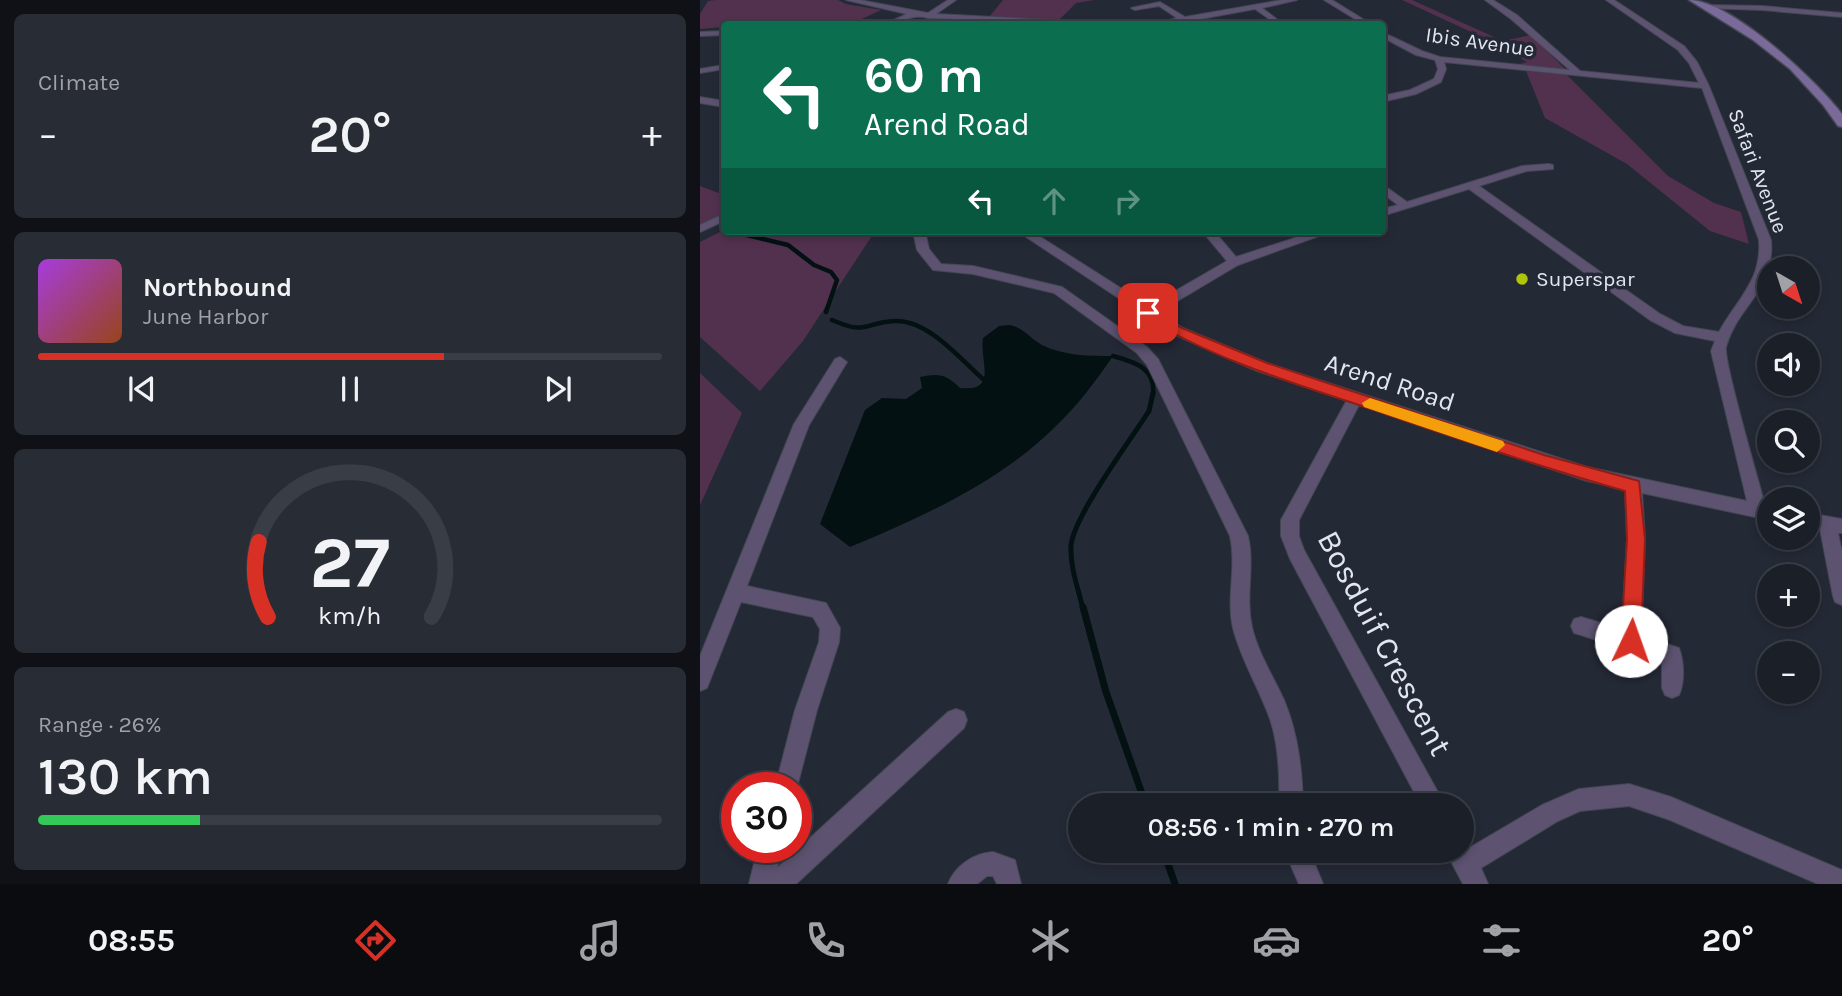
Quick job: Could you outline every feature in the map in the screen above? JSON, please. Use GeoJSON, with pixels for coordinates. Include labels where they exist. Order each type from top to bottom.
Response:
{"type":"FeatureCollection","features":[{"type":"Feature","properties":{"kind":"street"},"geometry":{"type":"LineString","coordinates":[[849,0],[928,16],[1029,21]]}},
{"type":"Feature","properties":{"kind":"street"},"geometry":{"type":"LineString","coordinates":[[928,16],[953,0]]}},
{"type":"Feature","properties":{"kind":"street"},"geometry":{"type":"LineString","coordinates":[[1178,21],[1294,0]]}},
{"type":"Feature","properties":{"kind":"street"},"geometry":{"type":"LineString","coordinates":[[1326,0],[1362,21]]}},
{"type":"Feature","properties":{"kind":"street"},"geometry":{"type":"LineString","coordinates":[[1488,0],[1514,17],[1577,72]]}},
{"type":"Feature","properties":{"kind":"street","name":"Safari Avenue"},"geometry":{"type":"LineString","coordinates":[[1609,0],[1681,48],[1693,62],[1705,86],[1767,250],[1767,266],[1762,278],[1721,337]]}},
{"type":"Feature","properties":{"kind":"street"},"geometry":{"type":"LineString","coordinates":[[1694,0],[1772,48],[1799,69],[1824,95],[1842,123]]}},
{"type":"Feature","properties":{"kind":"street"},"geometry":{"type":"LineString","coordinates":[[1758,0],[1762,8]]}},
{"type":"Feature","properties":{"kind":"street"},"geometry":{"type":"LineString","coordinates":[[1135,8],[1160,4],[1184,20]]}},
{"type":"Feature","properties":{"kind":"street"},"geometry":{"type":"LineString","coordinates":[[1256,7],[1276,21]]}},
{"type":"Feature","properties":{"kind":"street"},"geometry":{"type":"LineString","coordinates":[[1706,7],[1762,8],[1842,15]]}},
{"type":"Feature","properties":{"kind":"street"},"geometry":{"type":"LineString","coordinates":[[895,21],[915,13]]}},
{"type":"Feature","properties":{"kind":"street"},"geometry":{"type":"LineString","coordinates":[[700,34],[721,33]]}},
{"type":"Feature","properties":{"kind":"street","name":"Ibis Avenue"},"geometry":{"type":"LineString","coordinates":[[1386,36],[1419,53],[1439,58],[1705,86]]}},
{"type":"Feature","properties":{"kind":"street"},"geometry":{"type":"LineString","coordinates":[[1386,98],[1413,92],[1438,80],[1442,69],[1439,58]]}},
{"type":"Feature","properties":{"kind":"street"},"geometry":{"type":"LineString","coordinates":[[700,71],[721,68]]}},
{"type":"Feature","properties":{"kind":"street"},"geometry":{"type":"LineString","coordinates":[[711,102],[721,97]]}},
{"type":"Feature","properties":{"kind":"street"},"geometry":{"type":"LineString","coordinates":[[700,100],[721,104]]}},
{"type":"Feature","properties":{"kind":"street"},"geometry":{"type":"LineString","coordinates":[[1386,212],[1527,168],[1549,166]]}},
{"type":"Feature","properties":{"kind":"street"},"geometry":{"type":"LineString","coordinates":[[1470,185],[1655,317],[1681,330],[1721,337],[1718,351],[1757,488]]}},
{"type":"Feature","properties":{"kind":"street"},"geometry":{"type":"LineString","coordinates":[[1386,190],[1405,205]]}},
{"type":"Feature","properties":{"kind":"street"},"geometry":{"type":"LineString","coordinates":[[700,229],[721,218]]}},
{"type":"Feature","properties":{"kind":"street"},"geometry":{"type":"LineString","coordinates":[[920,235],[923,250],[937,267],[973,270],[1058,290],[1149,356],[1241,544],[1244,566],[1240,598],[1242,625],[1282,722],[1291,793]]}},
{"type":"Feature","properties":{"kind":"street","name":"Arend Road"},"geometry":{"type":"LineString","coordinates":[[1029,235],[1148,313],[1210,346],[1355,399],[1544,461],[1633,486],[1757,511]]}},
{"type":"Feature","properties":{"kind":"street"},"geometry":{"type":"LineString","coordinates":[[1211,235],[1234,262]]}},
{"type":"Feature","properties":{"kind":"street"},"geometry":{"type":"LineString","coordinates":[[1148,313],[1234,262],[1315,235]]}},
{"type":"Feature","properties":{"kind":"street"},"geometry":{"type":"LineString","coordinates":[[700,681],[802,424],[840,362]]}},
{"type":"Feature","properties":{"kind":"street","name":"Bosduif Crescent"},"geometry":{"type":"LineString","coordinates":[[1355,399],[1298,502],[1290,520],[1290,536],[1296,553],[1426,793]]}},
{"type":"Feature","properties":{"kind":"street"},"geometry":{"type":"LineString","coordinates":[[1631,641],[1636,539],[1633,486]]}},
{"type":"Feature","properties":{"kind":"street"},"geometry":{"type":"LineString","coordinates":[[1834,525],[1842,596]]}},
{"type":"Feature","properties":{"kind":"street"},"geometry":{"type":"LineString","coordinates":[[734,592],[819,609],[831,628],[790,772]]}},
{"type":"Feature","properties":{"kind":"street"},"geometry":{"type":"LineString","coordinates":[[1581,625],[1672,655],[1672,688]]}},
{"type":"Feature","properties":{"kind":"street"},"geometry":{"type":"LineString","coordinates":[[778,884],[956,720]]}},
{"type":"Feature","properties":{"kind":"street"},"geometry":{"type":"LineString","coordinates":[[1466,866],[1550,813],[1579,800],[1629,795],[1671,809],[1842,882]]}},
{"type":"Feature","properties":{"kind":"street"},"geometry":{"type":"LineString","coordinates":[[761,884],[766,863]]}},
{"type":"Feature","properties":{"kind":"street"},"geometry":{"type":"LineString","coordinates":[[960,884],[979,867],[989,863],[999,863],[1006,869],[1009,884]]}},
{"type":"Feature","properties":{"kind":"street"},"geometry":{"type":"LineString","coordinates":[[1302,863],[1311,884]]}},
{"type":"Feature","properties":{"kind":"shaded area"},"geometry":{"type":"Polygon","coordinates":[[[838,0],[881,10],[857,21],[721,21],[721,27],[700,29],[700,14],[708,1],[838,0]]]}},
{"type":"Feature","properties":{"kind":"shaded area"},"geometry":{"type":"Polygon","coordinates":[[[1003,0],[1094,0],[1076,3],[1058,21],[989,17],[1003,0]]]}},
{"type":"Feature","properties":{"kind":"shaded area"},"geometry":{"type":"Polygon","coordinates":[[[1402,0],[1412,0],[1503,41],[1531,35],[1565,69],[1517,65],[1527,62],[1497,44],[1402,0]]]}},
{"type":"Feature","properties":{"kind":"shaded area"},"geometry":{"type":"Polygon","coordinates":[[[1526,71],[1567,75],[1668,176],[1714,203],[1741,212],[1749,244],[1710,231],[1627,164],[1545,118],[1526,71]]]}},
{"type":"Feature","properties":{"kind":"shaded area"},"geometry":{"type":"Polygon","coordinates":[[[700,186],[721,194],[721,218],[700,228],[700,186]]]}},
{"type":"Feature","properties":{"kind":"shaded area"},"geometry":{"type":"Polygon","coordinates":[[[721,232],[721,235],[872,235],[803,341],[760,391],[700,337],[700,242],[721,232]]]}},
{"type":"Feature","properties":{"kind":"shaded area"},"geometry":{"type":"Polygon","coordinates":[[[1009,325],[1022,330],[1042,345],[1059,351],[1113,356],[1072,410],[1034,446],[959,496],[850,547],[820,524],[865,410],[882,398],[906,399],[922,388],[920,377],[942,376],[960,388],[979,385],[985,373],[983,338],[999,326],[1009,325]]]}},
{"type":"Feature","properties":{"kind":"shaded area"},"geometry":{"type":"Polygon","coordinates":[[[700,373],[742,413],[700,505],[700,373]]]}},
{"type":"Feature","properties":{"kind":"waterway"},"geometry":{"type":"LineString","coordinates":[[747,235],[788,245],[814,265],[831,272],[837,280],[826,312]]}},
{"type":"Feature","properties":{"kind":"waterway"},"geometry":{"type":"LineString","coordinates":[[832,320],[860,328],[885,322],[908,322],[943,342],[984,380]]}},
{"type":"Feature","properties":{"kind":"waterway"},"geometry":{"type":"LineString","coordinates":[[1113,356],[1136,364],[1147,372],[1151,378],[1153,393]]}},
{"type":"Feature","properties":{"kind":"waterway"},"geometry":{"type":"LineString","coordinates":[[1083,609],[1072,562],[1074,533],[1092,498],[1149,411],[1153,393]]}},
{"type":"Feature","properties":{"kind":"waterway"},"geometry":{"type":"LineString","coordinates":[[1083,607],[1106,692],[1142,793]]}},
{"type":"Feature","properties":{"kind":"waterway"},"geometry":{"type":"LineString","coordinates":[[1168,863],[1175,884]]}},
{"type":"Feature","properties":{"kind":"slow traffic"},"geometry":{"type":"LineString","coordinates":[[1370,403],[1497,445]]}},
{"type":"Feature","properties":{"kind":"place","name":"Superspar"},"geometry":{"type":"Point","coordinates":[1522,279]}},
{"type":"Feature","properties":{"kind":"route"},"geometry":{"type":"LineString","coordinates":[[1148,313],[1178,331],[1262,367],[1544,461],[1633,486],[1636,539],[1631,641]]}}]}
